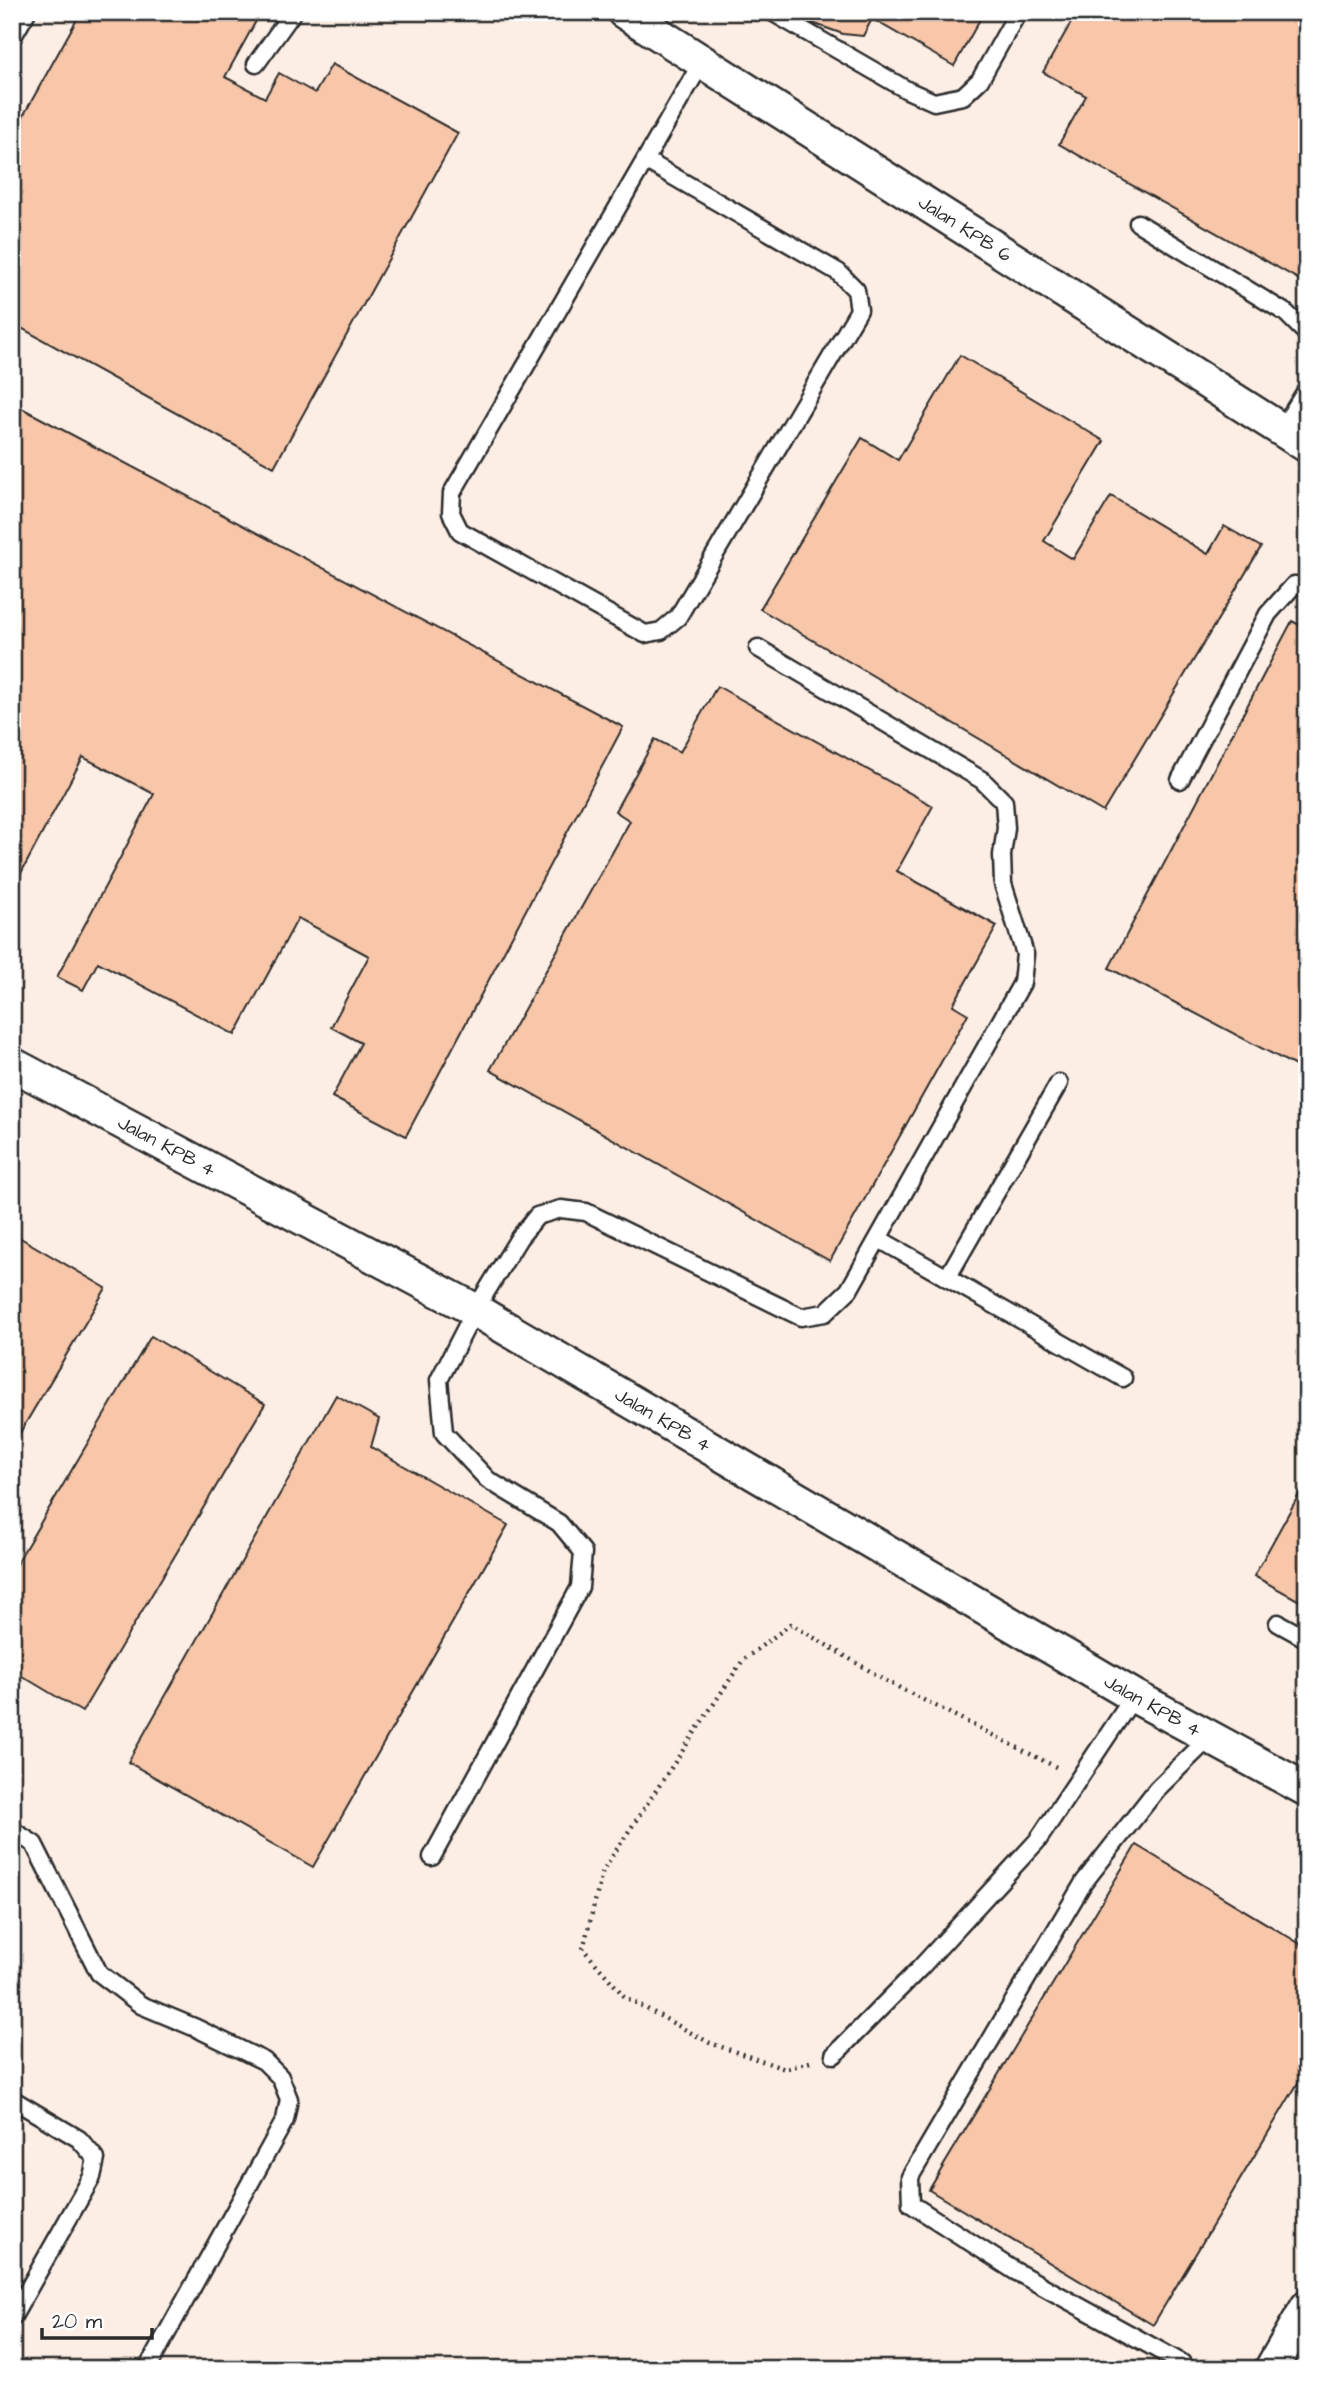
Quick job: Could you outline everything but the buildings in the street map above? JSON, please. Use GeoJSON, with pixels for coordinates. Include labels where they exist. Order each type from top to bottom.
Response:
{"type":"FeatureCollection","features":[{"type":"Feature","properties":{"kind":"street","name":"Jalan KPB 6"},"geometry":{"type":"LineString","coordinates":[[624,12],[1294,438]]}},
{"type":"Feature","properties":{"kind":"street","name":"Jalan KPB 4"},"geometry":{"type":"LineString","coordinates":[[12,1064],[475,1310],[1134,1696],[1307,1790]]}},
{"type":"Feature","properties":{"kind":"street"},"geometry":{"type":"LineString","coordinates":[[1271,2369],[1307,2307]]}},
{"type":"Feature","properties":{"kind":"lane"},"geometry":{"type":"LineString","coordinates":[[12,38],[27,12]]}},
{"type":"Feature","properties":{"kind":"lane"},"geometry":{"type":"LineString","coordinates":[[256,64],[293,12]]}},
{"type":"Feature","properties":{"kind":"lane"},"geometry":{"type":"LineString","coordinates":[[772,12],[907,90],[934,102],[963,96],[980,80],[1018,12]]}},
{"type":"Feature","properties":{"kind":"lane"},"geometry":{"type":"LineString","coordinates":[[645,160],[838,272],[856,290],[859,310],[678,617],[661,631],[645,634],[460,531],[451,513],[453,493],[645,160],[702,62]]}},
{"type":"Feature","properties":{"kind":"lane"},"geometry":{"type":"LineString","coordinates":[[1138,223],[1286,313],[1307,334]]}},
{"type":"Feature","properties":{"kind":"lane"},"geometry":{"type":"LineString","coordinates":[[1294,438],[1307,389]]}},
{"type":"Feature","properties":{"kind":"lane"},"geometry":{"type":"LineString","coordinates":[[1180,780],[1268,614],[1294,585],[1307,585]]}},
{"type":"Feature","properties":{"kind":"lane"},"geometry":{"type":"LineString","coordinates":[[432,1857],[580,1587],[583,1552],[559,1523],[488,1480],[444,1433],[439,1381],[475,1310],[519,1238],[537,1216],[561,1209],[586,1212],[802,1317],[825,1312],[849,1290],[1022,983],[1025,954],[1003,884],[1002,855],[1006,828],[1004,802],[982,780],[758,648]]}},
{"type":"Feature","properties":{"kind":"lane"},"geometry":{"type":"LineString","coordinates":[[947,1278],[1059,1083]]}},
{"type":"Feature","properties":{"kind":"lane"},"geometry":{"type":"LineString","coordinates":[[878,1239],[1124,1378]]}},
{"type":"Feature","properties":{"kind":"lane"},"geometry":{"type":"LineString","coordinates":[[1278,1622],[1307,1639]]}},
{"type":"Feature","properties":{"kind":"lane"},"geometry":{"type":"LineString","coordinates":[[834,2055],[920,1968],[1038,1840],[1134,1696]]}},
{"type":"Feature","properties":{"kind":"lane"},"geometry":{"type":"LineString","coordinates":[[1182,2363],[1015,2271],[911,2204],[910,2176],[1084,1882],[1157,1788],[1209,1738]]}},
{"type":"Feature","properties":{"kind":"lane"},"geometry":{"type":"LineString","coordinates":[[12,1830],[34,1844],[99,1973],[141,2005],[264,2061],[281,2077],[289,2099],[285,2120],[147,2369]]}},
{"type":"Feature","properties":{"kind":"lane"},"geometry":{"type":"LineString","coordinates":[[12,2099],[79,2139],[96,2159],[92,2177],[12,2318]]}},
{"type":"Feature","properties":{"kind":"path"},"geometry":{"type":"LineString","coordinates":[[834,2055],[785,2069],[710,2043],[625,1997],[583,1950],[603,1870],[743,1660],[791,1624],[892,1684],[1079,1778]]}},
{"type":"Feature","properties":{"kind":"shaded area"},"geometry":{"type":"Polygon","coordinates":[[[12,12],[1307,12],[1307,2369],[12,2369],[12,12]]]}}]}
